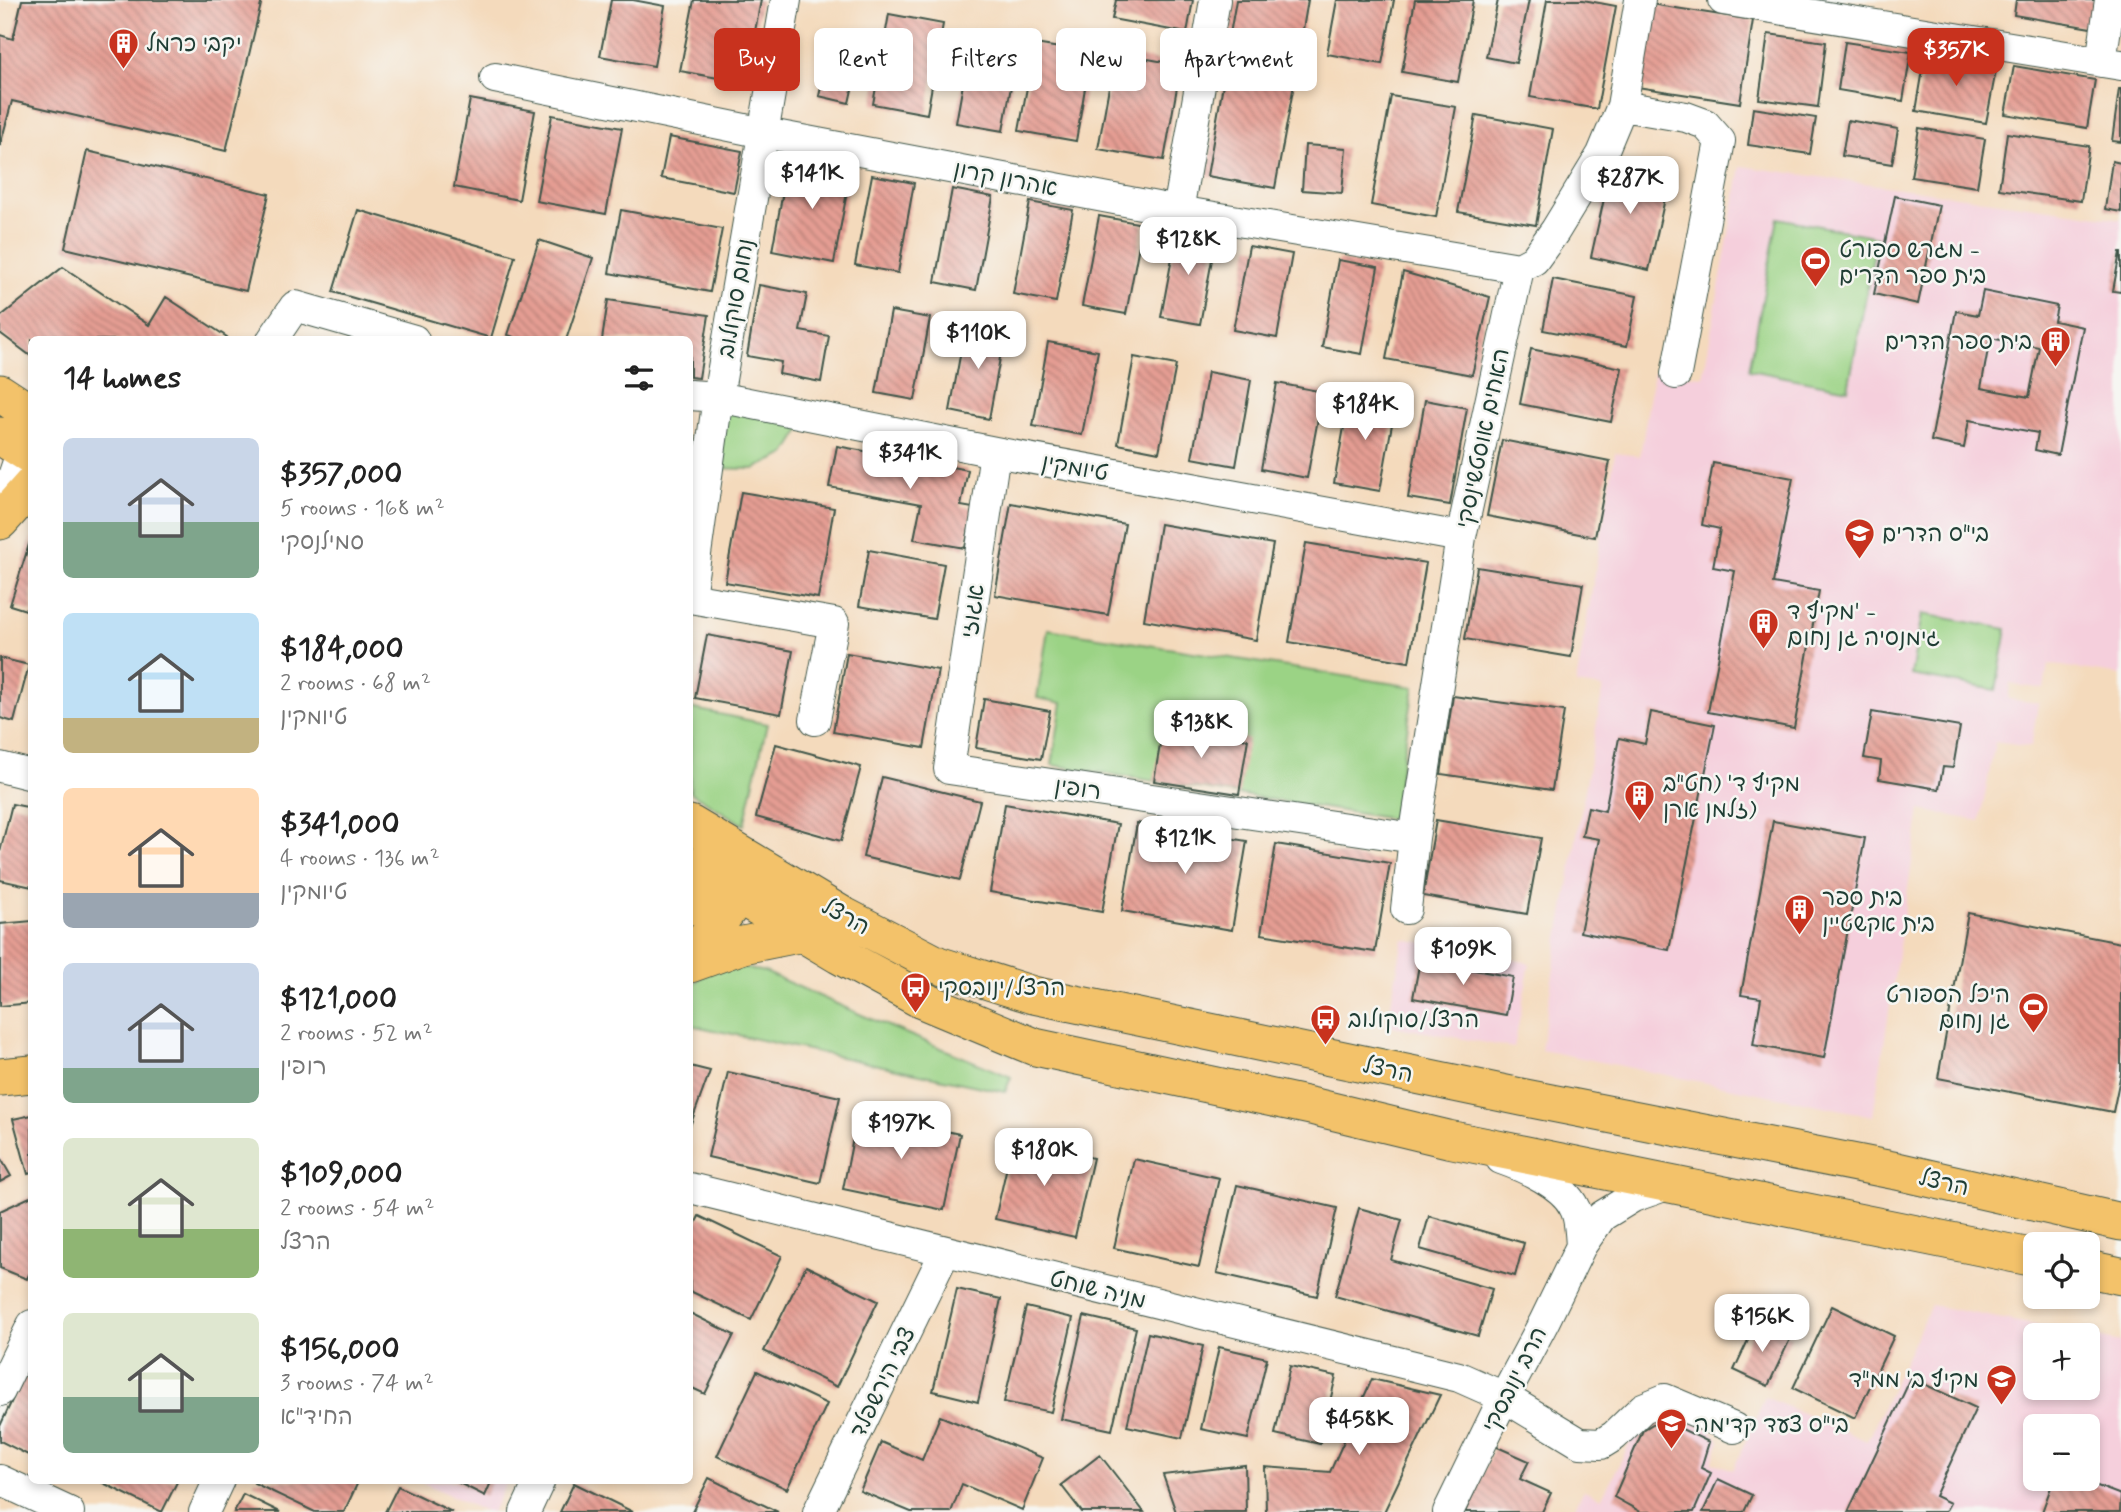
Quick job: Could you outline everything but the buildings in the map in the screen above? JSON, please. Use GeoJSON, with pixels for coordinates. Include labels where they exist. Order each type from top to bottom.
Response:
{"type":"FeatureCollection","features":[{"type":"Feature","properties":{"kind":"main road"},"geometry":{"type":"LineString","coordinates":[[0,393],[28,411]]}},
{"type":"Feature","properties":{"kind":"main road"},"geometry":{"type":"LineString","coordinates":[[0,521],[28,490]]}},
{"type":"Feature","properties":{"kind":"main road","name":"הרצל"},"geometry":{"type":"LineString","coordinates":[[693,826],[842,915],[938,965],[1033,995],[1521,1097],[1897,1171],[2121,1223]]}},
{"type":"Feature","properties":{"kind":"main road"},"geometry":{"type":"LineString","coordinates":[[693,950],[709,935],[707,886],[745,857]]}},
{"type":"Feature","properties":{"kind":"main road","name":"הרצל"},"geometry":{"type":"LineString","coordinates":[[707,886],[803,933],[922,1000],[1035,1047],[1315,1107],[1448,1139],[2023,1256]]}},
{"type":"Feature","properties":{"kind":"main road"},"geometry":{"type":"LineString","coordinates":[[693,963],[743,945],[803,933]]}},
{"type":"Feature","properties":{"kind":"main road"},"geometry":{"type":"LineString","coordinates":[[0,1053],[28,1050]]}},
{"type":"Feature","properties":{"kind":"main road"},"geometry":{"type":"LineString","coordinates":[[0,1077],[28,1074]]}},
{"type":"Feature","properties":{"kind":"main road"},"geometry":{"type":"LineString","coordinates":[[2100,1272],[2121,1276]]}},
{"type":"Feature","properties":{"kind":"street","name":"נחום סוקולוב"},"geometry":{"type":"LineString","coordinates":[[693,554],[704,396],[764,133],[786,0]]}},
{"type":"Feature","properties":{"kind":"street"},"geometry":{"type":"LineString","coordinates":[[1178,211],[1215,0]]}},
{"type":"Feature","properties":{"kind":"street"},"geometry":{"type":"LineString","coordinates":[[1519,268],[1534,260],[1602,154],[1622,106],[1640,0]]}},
{"type":"Feature","properties":{"kind":"street"},"geometry":{"type":"LineString","coordinates":[[1723,0],[1885,13],[2111,63],[2110,0]]}},
{"type":"Feature","properties":{"kind":"street","name":"אהרון קרון"},"geometry":{"type":"LineString","coordinates":[[495,78],[764,133],[1178,211],[1519,268]]}},
{"type":"Feature","properties":{"kind":"street"},"geometry":{"type":"LineString","coordinates":[[1622,106],[1686,117],[1705,124],[1720,141],[1676,374]]}},
{"type":"Feature","properties":{"kind":"street","name":"האחים אוסטשינסקי"},"geometry":{"type":"LineString","coordinates":[[1406,909],[1414,838],[1461,537],[1519,268]]}},
{"type":"Feature","properties":{"kind":"street"},"geometry":{"type":"LineString","coordinates":[[275,336],[295,306],[400,336]]}},
{"type":"Feature","properties":{"kind":"street","name":"טיומקין"},"geometry":{"type":"LineString","coordinates":[[704,396],[1461,537]]}},
{"type":"Feature","properties":{"kind":"street"},"geometry":{"type":"LineString","coordinates":[[0,514],[21,441]]}},
{"type":"Feature","properties":{"kind":"street","name":"אגוזי"},"geometry":{"type":"LineString","coordinates":[[950,769],[995,452]]}},
{"type":"Feature","properties":{"kind":"street"},"geometry":{"type":"LineString","coordinates":[[693,598],[834,623],[815,720]]}},
{"type":"Feature","properties":{"kind":"street"},"geometry":{"type":"LineString","coordinates":[[0,767],[28,774]]}},
{"type":"Feature","properties":{"kind":"street","name":"רופין"},"geometry":{"type":"LineString","coordinates":[[950,769],[1414,838]]}},
{"type":"Feature","properties":{"kind":"street"},"geometry":{"type":"LineString","coordinates":[[1448,1139],[1518,1164],[1548,1181],[1575,1208],[1581,1246]]}},
{"type":"Feature","properties":{"kind":"street","name":"הרב ינובסקי"},"geometry":{"type":"LineString","coordinates":[[1448,1512],[1581,1246],[1602,1216],[1633,1197],[1670,1184]]}},
{"type":"Feature","properties":{"kind":"street","name":"מניה שוחט"},"geometry":{"type":"LineString","coordinates":[[693,1189],[1459,1377],[1504,1396],[1580,1443],[1601,1444],[1614,1436],[1643,1408],[1665,1399],[1734,1428]]}},
{"type":"Feature","properties":{"kind":"street","name":"צבי הירשפלד"},"geometry":{"type":"LineString","coordinates":[[818,1512],[945,1252]]}},
{"type":"Feature","properties":{"kind":"street"},"geometry":{"type":"LineString","coordinates":[[0,1391],[28,1333]]}},
{"type":"Feature","properties":{"kind":"street"},"geometry":{"type":"LineString","coordinates":[[0,1480],[69,1512]]}},
{"type":"Feature","properties":{"kind":"street"},"geometry":{"type":"LineString","coordinates":[[204,1512],[217,1484]]}},
{"type":"Feature","properties":{"kind":"street"},"geometry":{"type":"LineString","coordinates":[[525,1512],[538,1484]]}},
{"type":"Feature","properties":{"kind":"shaded area","name":"בי\"ס הדרים"},"geometry":{"type":"Polygon","coordinates":[[[1741,166],[2121,219],[2121,675],[2048,664],[2044,689],[2010,684],[2008,699],[2038,703],[2031,747],[1995,742],[1980,821],[1920,810],[1873,1116],[1541,1050],[1603,688],[1576,684],[1615,453],[1640,456],[1654,371],[1703,377],[1741,166]]]}},
{"type":"Feature","properties":{"kind":"shaded area"},"geometry":{"type":"Polygon","coordinates":[[[1403,939],[1530,963],[1514,1048],[1387,1025],[1403,939]]]}},
{"type":"Feature","properties":{"kind":"shaded area","name":"מקיף ב' ממ\"ד"},"geometry":{"type":"Polygon","coordinates":[[[1931,1305],[2023,1323],[2023,1400],[2100,1400],[2100,1338],[2121,1342],[2121,1512],[1572,1512],[1584,1490],[1602,1498],[1639,1425],[1662,1411],[1710,1429],[1720,1441],[1712,1462],[1733,1470],[1765,1397],[1867,1441],[1931,1305]]]}},
{"type":"Feature","properties":{"kind":"shaded area"},"geometry":{"type":"Polygon","coordinates":[[[426,1484],[506,1484],[492,1512],[485,1512],[426,1484]]]}},
{"type":"Feature","properties":{"kind":"green space","name":"מגרש ספורט - בית ספר הדרים"},"geometry":{"type":"Polygon","coordinates":[[[1778,218],[1877,237],[1848,389],[1749,370],[1778,218]]]}},
{"type":"Feature","properties":{"kind":"green space"},"geometry":{"type":"Polygon","coordinates":[[[718,397],[810,415],[786,454],[754,469],[708,468],[718,397]]]}},
{"type":"Feature","properties":{"kind":"green space"},"geometry":{"type":"Polygon","coordinates":[[[1922,614],[2007,629],[1996,690],[1911,675],[1922,614]]]}},
{"type":"Feature","properties":{"kind":"green space"},"geometry":{"type":"Polygon","coordinates":[[[1048,629],[1414,687],[1393,819],[1052,765],[1062,703],[1037,698],[1048,629]]]}},
{"type":"Feature","properties":{"kind":"green space"},"geometry":{"type":"Polygon","coordinates":[[[693,709],[767,724],[744,825],[693,794],[693,709]]]}},
{"type":"Feature","properties":{"kind":"green space"},"geometry":{"type":"Polygon","coordinates":[[[723,964],[765,972],[1011,1077],[1005,1092],[693,1026],[693,983],[723,964]]]}},
{"type":"Feature","properties":{"kind":"place","name":"יקבי כרמל"},"geometry":{"type":"Point","coordinates":[123,70]}},
{"type":"Feature","properties":{"kind":"place","name":"מגרש ספורט - בית ספר הדרים"},"geometry":{"type":"Point","coordinates":[1816,289]}},
{"type":"Feature","properties":{"kind":"place","name":"בית ספר הדרים"},"geometry":{"type":"Point","coordinates":[2055,368]}},
{"type":"Feature","properties":{"kind":"place","name":"בי\"ס הדרים"},"geometry":{"type":"Point","coordinates":[1859,560]}},
{"type":"Feature","properties":{"kind":"place","name":"מקיף ד' - גימנסיה גן נחום"},"geometry":{"type":"Point","coordinates":[1764,651]}},
{"type":"Feature","properties":{"kind":"place","name":"מקיף ד' (חט\"ב זלמן ארן)"},"geometry":{"type":"Point","coordinates":[1640,823]}},
{"type":"Feature","properties":{"kind":"place","name":"בית ספר בית אקשטיין"},"geometry":{"type":"Point","coordinates":[1799,937]}},
{"type":"Feature","properties":{"kind":"place","name":"הרצל/ינובסקי"},"geometry":{"type":"Point","coordinates":[915,1014]}},
{"type":"Feature","properties":{"kind":"place","name":"היכל הספורט גן נחום"},"geometry":{"type":"Point","coordinates":[2033,1034]}},
{"type":"Feature","properties":{"kind":"place","name":"הרצל/סוקולוב"},"geometry":{"type":"Point","coordinates":[1325,1046]}},
{"type":"Feature","properties":{"kind":"place","name":"מקיף ב' ממ\"ד"},"geometry":{"type":"Point","coordinates":[2002,1406]}},
{"type":"Feature","properties":{"kind":"place","name":"בי\"ס צעד קדימה"},"geometry":{"type":"Point","coordinates":[1671,1451]}}]}
